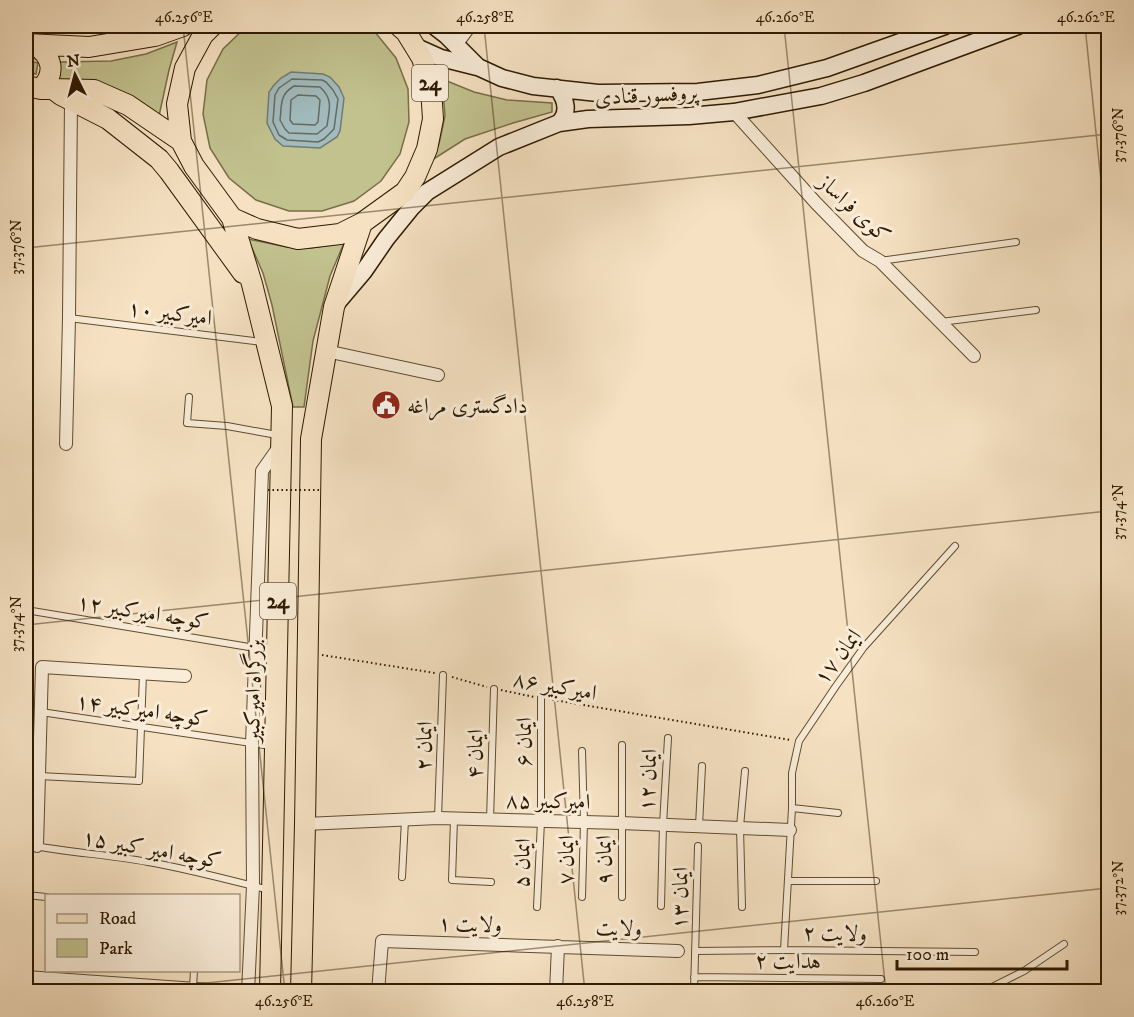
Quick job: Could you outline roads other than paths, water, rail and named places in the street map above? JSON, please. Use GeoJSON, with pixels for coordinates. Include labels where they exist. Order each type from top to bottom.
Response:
{"type":"FeatureCollection","features":[{"type":"Feature","properties":{"kind":"main road"},"geometry":{"type":"LineString","coordinates":[[30,45],[89,47],[155,36],[183,26]]}},
{"type":"Feature","properties":{"kind":"main road","name":"24"},"geometry":{"type":"LineString","coordinates":[[212,26],[202,35],[185,68],[177,104],[181,141],[194,166],[232,218],[257,229],[298,238],[340,234],[362,223],[405,192],[415,177],[428,149],[433,119],[431,88],[422,58],[405,32]]}},
{"type":"Feature","properties":{"kind":"main road","name":"پروفسور قنادی"},"geometry":{"type":"LineString","coordinates":[[434,26],[478,67],[502,78],[533,86],[598,93],[698,92],[758,85],[827,68],[915,31],[940,26]]}},
{"type":"Feature","properties":{"kind":"main road","name":"پروفسور قنادی"},"geometry":{"type":"LineString","coordinates":[[334,307],[364,271],[386,239],[427,192],[499,147],[559,123],[734,112],[821,96],[864,83],[1018,26]]}},
{"type":"Feature","properties":{"kind":"main road"},"geometry":{"type":"LineString","coordinates":[[405,32],[441,58],[478,67]]}},
{"type":"Feature","properties":{"kind":"main road"},"geometry":{"type":"LineString","coordinates":[[30,45],[43,50],[51,65],[47,82],[40,88]]}},
{"type":"Feature","properties":{"kind":"main road"},"geometry":{"type":"LineString","coordinates":[[40,88],[94,90],[128,105],[181,141]]}},
{"type":"Feature","properties":{"kind":"main road","name":"24"},"geometry":{"type":"LineString","coordinates":[[40,88],[61,95],[108,119],[159,159],[252,284]]}},
{"type":"Feature","properties":{"kind":"main road"},"geometry":{"type":"LineString","coordinates":[[557,88],[566,105],[564,118],[559,123]]}},
{"type":"Feature","properties":{"kind":"main road"},"geometry":{"type":"LineString","coordinates":[[595,119],[590,106],[598,93]]}},
{"type":"Feature","properties":{"kind":"main road","name":"بزرگراه امیرکبیر"},"geometry":{"type":"LineString","coordinates":[[232,218],[252,284],[282,406],[270,992]]}},
{"type":"Feature","properties":{"kind":"main road","name":"24"},"geometry":{"type":"LineString","coordinates":[[301,992],[311,439],[334,307],[362,223]]}},
{"type":"Feature","properties":{"kind":"street"},"geometry":{"type":"LineString","coordinates":[[456,45],[470,26]]}},
{"type":"Feature","properties":{"kind":"street"},"geometry":{"type":"LineString","coordinates":[[66,444],[71,100]]}},
{"type":"Feature","properties":{"kind":"street","name":"کوی فراساز"},"geometry":{"type":"LineString","coordinates":[[734,112],[816,203],[863,250],[880,261]]}},
{"type":"Feature","properties":{"kind":"street"},"geometry":{"type":"LineString","coordinates":[[880,261],[974,356]]}},
{"type":"Feature","properties":{"kind":"street"},"geometry":{"type":"LineString","coordinates":[[326,351],[438,375]]}},
{"type":"Feature","properties":{"kind":"street"},"geometry":{"type":"LineString","coordinates":[[248,992],[253,886],[252,744],[262,471],[282,440]]}},
{"type":"Feature","properties":{"kind":"street"},"geometry":{"type":"LineString","coordinates":[[31,845],[39,776],[42,667],[185,676]]}},
{"type":"Feature","properties":{"kind":"street","name":"امیرکبیر ۸۵"},"geometry":{"type":"LineString","coordinates":[[305,824],[438,818],[790,830]]}},
{"type":"Feature","properties":{"kind":"street","name":"ولایت ۱"},"geometry":{"type":"LineString","coordinates":[[378,991],[382,941],[558,946]]}},
{"type":"Feature","properties":{"kind":"street"},"geometry":{"type":"LineString","coordinates":[[556,991],[558,946]]}},
{"type":"Feature","properties":{"kind":"street","name":"ولایت"},"geometry":{"type":"LineString","coordinates":[[558,946],[678,951]]}},
{"type":"Feature","properties":{"kind":"street"},"geometry":{"type":"LineString","coordinates":[[26,977],[239,992]]}},
{"type":"Feature","properties":{"kind":"lane","name":"کوی فراساز"},"geometry":{"type":"LineString","coordinates":[[880,261],[1016,242]]}},
{"type":"Feature","properties":{"kind":"lane"},"geometry":{"type":"LineString","coordinates":[[940,322],[1036,310]]}},
{"type":"Feature","properties":{"kind":"lane","name":"امیرکبیر ۱۰"},"geometry":{"type":"LineString","coordinates":[[69,318],[266,342]]}},
{"type":"Feature","properties":{"kind":"lane"},"geometry":{"type":"LineString","coordinates":[[189,397],[188,423],[227,426],[282,440]]}},
{"type":"Feature","properties":{"kind":"lane","name":"ایمان ۱۷"},"geometry":{"type":"LineString","coordinates":[[784,950],[792,773],[799,741],[864,647],[955,546]]}},
{"type":"Feature","properties":{"kind":"lane","name":"کوچه امیرکبیر ۱۲"},"geometry":{"type":"LineString","coordinates":[[26,610],[255,648]]}},
{"type":"Feature","properties":{"kind":"lane"},"geometry":{"type":"LineString","coordinates":[[39,776],[140,781],[143,674]]}},
{"type":"Feature","properties":{"kind":"lane","name":"ایمان ۲"},"geometry":{"type":"LineString","coordinates":[[438,818],[443,675]]}},
{"type":"Feature","properties":{"kind":"lane","name":"ایمان ۴"},"geometry":{"type":"LineString","coordinates":[[490,820],[494,689]]}},
{"type":"Feature","properties":{"kind":"lane","name":"ایمان ۶"},"geometry":{"type":"LineString","coordinates":[[541,698],[541,821]]}},
{"type":"Feature","properties":{"kind":"lane","name":"کوچه امیرکبیر ۱۴"},"geometry":{"type":"LineString","coordinates":[[40,712],[275,747]]}},
{"type":"Feature","properties":{"kind":"lane","name":"ایمان ۱۲"},"geometry":{"type":"LineString","coordinates":[[662,906],[663,825],[668,738]]}},
{"type":"Feature","properties":{"kind":"lane","name":"ایمان ۹"},"geometry":{"type":"LineString","coordinates":[[622,745],[622,897]]}},
{"type":"Feature","properties":{"kind":"lane","name":"ایمان ۷"},"geometry":{"type":"LineString","coordinates":[[582,751],[584,822],[582,897]]}},
{"type":"Feature","properties":{"kind":"lane"},"geometry":{"type":"LineString","coordinates":[[699,826],[702,766]]}},
{"type":"Feature","properties":{"kind":"lane"},"geometry":{"type":"LineString","coordinates":[[742,907],[740,827],[745,771]]}},
{"type":"Feature","properties":{"kind":"lane"},"geometry":{"type":"LineString","coordinates":[[792,808],[838,813]]}},
{"type":"Feature","properties":{"kind":"lane"},"geometry":{"type":"LineString","coordinates":[[453,819],[452,880],[491,882]]}},
{"type":"Feature","properties":{"kind":"lane"},"geometry":{"type":"LineString","coordinates":[[402,877],[405,820]]}},
{"type":"Feature","properties":{"kind":"lane","name":"ایمان ۵"},"geometry":{"type":"LineString","coordinates":[[537,907],[541,821]]}},
{"type":"Feature","properties":{"kind":"lane","name":"کوچه امیر کبیر ۱۵"},"geometry":{"type":"LineString","coordinates":[[31,845],[147,861],[272,891]]}},
{"type":"Feature","properties":{"kind":"lane","name":"ایمان ۱۳"},"geometry":{"type":"LineString","coordinates":[[694,992],[698,846]]}},
{"type":"Feature","properties":{"kind":"lane"},"geometry":{"type":"LineString","coordinates":[[788,881],[876,881]]}},
{"type":"Feature","properties":{"kind":"lane"},"geometry":{"type":"LineString","coordinates":[[26,895],[45,897]]}},
{"type":"Feature","properties":{"kind":"lane"},"geometry":{"type":"LineString","coordinates":[[982,992],[1024,971],[1064,944]]}},
{"type":"Feature","properties":{"kind":"lane","name":"ولایت ۲"},"geometry":{"type":"LineString","coordinates":[[695,951],[975,952]]}},
{"type":"Feature","properties":{"kind":"lane"},"geometry":{"type":"LineString","coordinates":[[193,988],[194,972]]}},
{"type":"Feature","properties":{"kind":"lane","name":"هدایت ۲"},"geometry":{"type":"LineString","coordinates":[[694,977],[881,979]]}},
{"type":"Feature","properties":{"kind":"lane"},"geometry":{"type":"LineString","coordinates":[[378,991],[573,992]]}},
{"type":"Feature","properties":{"kind":"water"},"geometry":{"type":"Polygon","coordinates":[[[291,72],[323,74],[330,77],[339,87],[344,98],[340,131],[337,137],[320,148],[283,146],[275,139],[267,123],[269,92],[281,78],[291,72]]]}},
{"type":"Feature","properties":{"kind":"place","name":"دادگستری مراغه"},"geometry":{"type":"Point","coordinates":[386,405]}}]}
